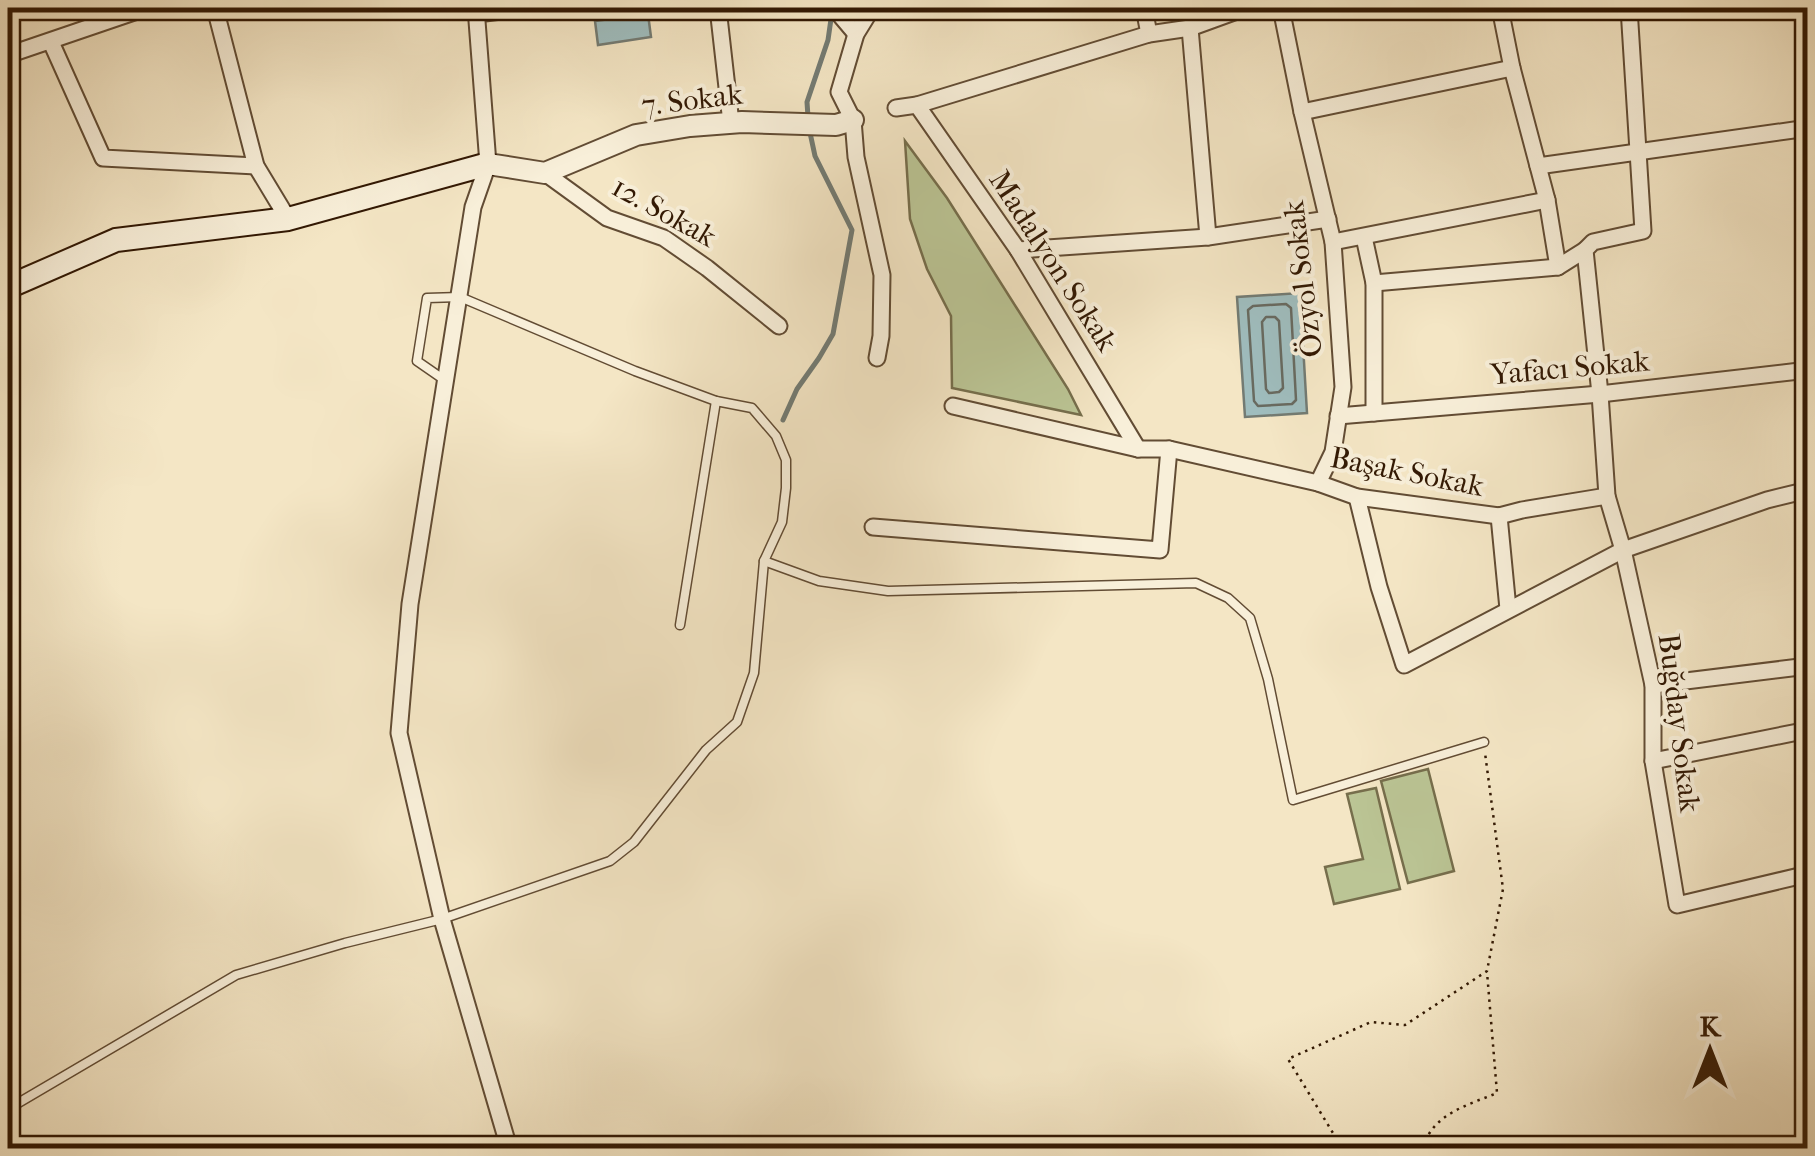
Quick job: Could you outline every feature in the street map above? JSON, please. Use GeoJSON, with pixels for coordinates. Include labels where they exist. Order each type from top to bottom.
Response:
{"type":"FeatureCollection","features":[{"type":"Feature","properties":{"kind":"main road"},"geometry":{"type":"LineString","coordinates":[[8,287],[116,240],[288,219],[488,164]]}},
{"type":"Feature","properties":{"kind":"street"},"geometry":{"type":"LineString","coordinates":[[8,30],[11,54],[146,8]]}},
{"type":"Feature","properties":{"kind":"street"},"geometry":{"type":"LineString","coordinates":[[215,8],[256,166],[288,219]]}},
{"type":"Feature","properties":{"kind":"street"},"geometry":{"type":"LineString","coordinates":[[509,1148],[442,919],[399,733],[410,604],[473,206],[488,164],[477,11],[527,8]]}},
{"type":"Feature","properties":{"kind":"street"},"geometry":{"type":"LineString","coordinates":[[718,8],[732,123]]}},
{"type":"Feature","properties":{"kind":"street"},"geometry":{"type":"LineString","coordinates":[[834,8],[856,34]]}},
{"type":"Feature","properties":{"kind":"street"},"geometry":{"type":"LineString","coordinates":[[872,8],[856,34],[839,92],[853,120],[856,157],[882,275],[877,358]]}},
{"type":"Feature","properties":{"kind":"street"},"geometry":{"type":"LineString","coordinates":[[1144,8],[1149,34]]}},
{"type":"Feature","properties":{"kind":"street"},"geometry":{"type":"LineString","coordinates":[[896,108],[917,105],[1149,34],[1190,28],[1244,8]]}},
{"type":"Feature","properties":{"kind":"street","name":"Özyol Sokak"},"geometry":{"type":"LineString","coordinates":[[1281,8],[1333,242],[1342,386],[1333,452],[1318,483]]}},
{"type":"Feature","properties":{"kind":"street"},"geometry":{"type":"LineString","coordinates":[[1500,8],[1547,200],[1558,267]]}},
{"type":"Feature","properties":{"kind":"street"},"geometry":{"type":"LineString","coordinates":[[1374,283],[1558,267],[1594,242],[1643,231],[1629,8]]}},
{"type":"Feature","properties":{"kind":"street"},"geometry":{"type":"LineString","coordinates":[[1804,8],[1808,35]]}},
{"type":"Feature","properties":{"kind":"street"},"geometry":{"type":"LineString","coordinates":[[1190,28],[1208,237]]}},
{"type":"Feature","properties":{"kind":"street"},"geometry":{"type":"LineString","coordinates":[[51,42],[102,158],[256,166]]}},
{"type":"Feature","properties":{"kind":"street"},"geometry":{"type":"LineString","coordinates":[[1302,112],[1512,68]]}},
{"type":"Feature","properties":{"kind":"street","name":"Madalyon Sokak"},"geometry":{"type":"LineString","coordinates":[[917,105],[1018,250],[1138,449]]}},
{"type":"Feature","properties":{"kind":"street","name":"7. Sokak"},"geometry":{"type":"LineString","coordinates":[[545,173],[636,135],[732,123],[836,125],[853,120]]}},
{"type":"Feature","properties":{"kind":"street"},"geometry":{"type":"LineString","coordinates":[[1538,166],[1808,128]]}},
{"type":"Feature","properties":{"kind":"street","name":"12. Sokak"},"geometry":{"type":"LineString","coordinates":[[488,164],[545,173],[607,218],[664,238],[780,326]]}},
{"type":"Feature","properties":{"kind":"street"},"geometry":{"type":"LineString","coordinates":[[1333,242],[1547,200]]}},
{"type":"Feature","properties":{"kind":"street"},"geometry":{"type":"LineString","coordinates":[[1018,250],[1208,237],[1328,219]]}},
{"type":"Feature","properties":{"kind":"street"},"geometry":{"type":"LineString","coordinates":[[1364,237],[1374,283],[1374,413]]}},
{"type":"Feature","properties":{"kind":"street"},"geometry":{"type":"LineString","coordinates":[[1586,250],[1608,496],[1623,550]]}},
{"type":"Feature","properties":{"kind":"street","name":"Yafacı Sokak"},"geometry":{"type":"LineString","coordinates":[[1338,416],[1600,394],[1808,370]]}},
{"type":"Feature","properties":{"kind":"street","name":"Başak Sokak"},"geometry":{"type":"LineString","coordinates":[[953,406],[1138,449],[1169,449],[1318,483],[1357,497],[1498,516],[1608,496]]}},
{"type":"Feature","properties":{"kind":"street"},"geometry":{"type":"LineString","coordinates":[[872,527],[1160,550],[1169,449]]}},
{"type":"Feature","properties":{"kind":"street"},"geometry":{"type":"LineString","coordinates":[[1357,497],[1379,587],[1404,665],[1623,550],[1808,490]]}},
{"type":"Feature","properties":{"kind":"street"},"geometry":{"type":"LineString","coordinates":[[1498,516],[1508,609]]}},
{"type":"Feature","properties":{"kind":"street","name":"Buğday Sokak"},"geometry":{"type":"LineString","coordinates":[[1623,550],[1653,685],[1653,761],[1677,905],[1808,874]]}},
{"type":"Feature","properties":{"kind":"street"},"geometry":{"type":"LineString","coordinates":[[1653,685],[1808,666]]}},
{"type":"Feature","properties":{"kind":"street"},"geometry":{"type":"LineString","coordinates":[[1653,761],[1808,730]]}},
{"type":"Feature","properties":{"kind":"lane"},"geometry":{"type":"LineString","coordinates":[[8,1109],[236,975],[442,919],[610,862],[634,842],[706,750],[737,722],[754,673],[764,561],[782,522],[786,460],[776,436],[752,408],[716,400],[635,371],[460,296],[427,298],[417,361],[447,381]]}},
{"type":"Feature","properties":{"kind":"lane"},"geometry":{"type":"LineString","coordinates":[[680,625],[716,400]]}},
{"type":"Feature","properties":{"kind":"lane"},"geometry":{"type":"LineString","coordinates":[[764,561],[818,580],[888,591],[1196,583],[1212,590],[1228,598],[1250,618],[1268,679],[1293,800],[1484,742]]}},
{"type":"Feature","properties":{"kind":"path"},"geometry":{"type":"LineString","coordinates":[[1423,1148],[1447,1114],[1497,1094],[1487,971],[1503,889],[1484,742]]}},
{"type":"Feature","properties":{"kind":"path"},"geometry":{"type":"LineString","coordinates":[[1381,1148],[1336,1138],[1288,1059],[1371,1022],[1405,1025],[1487,971]]}},
{"type":"Feature","properties":{"kind":"green space"},"geometry":{"type":"Polygon","coordinates":[[[905,141],[947,198],[1081,415],[952,388],[951,316],[927,269],[910,219],[905,141]]]}},
{"type":"Feature","properties":{"kind":"green space"},"geometry":{"type":"Polygon","coordinates":[[[1428,769],[1454,871],[1408,883],[1381,781],[1428,769]]]}},
{"type":"Feature","properties":{"kind":"green space"},"geometry":{"type":"Polygon","coordinates":[[[1376,788],[1400,889],[1334,904],[1325,867],[1363,859],[1347,794],[1376,788]]]}},
{"type":"Feature","properties":{"kind":"water"},"geometry":{"type":"Polygon","coordinates":[[[648,14],[651,37],[598,45],[595,21],[648,14]]]}},
{"type":"Feature","properties":{"kind":"water"},"geometry":{"type":"Polygon","coordinates":[[[1300,293],[1307,413],[1245,417],[1237,297],[1300,293]]]}},
{"type":"Feature","properties":{"kind":"waterway"},"geometry":{"type":"LineString","coordinates":[[808,117],[807,102],[828,40],[832,12]]}},
{"type":"Feature","properties":{"kind":"waterway"},"geometry":{"type":"LineString","coordinates":[[783,420],[797,389],[833,334],[852,230],[815,156],[809,128]]}}]}
